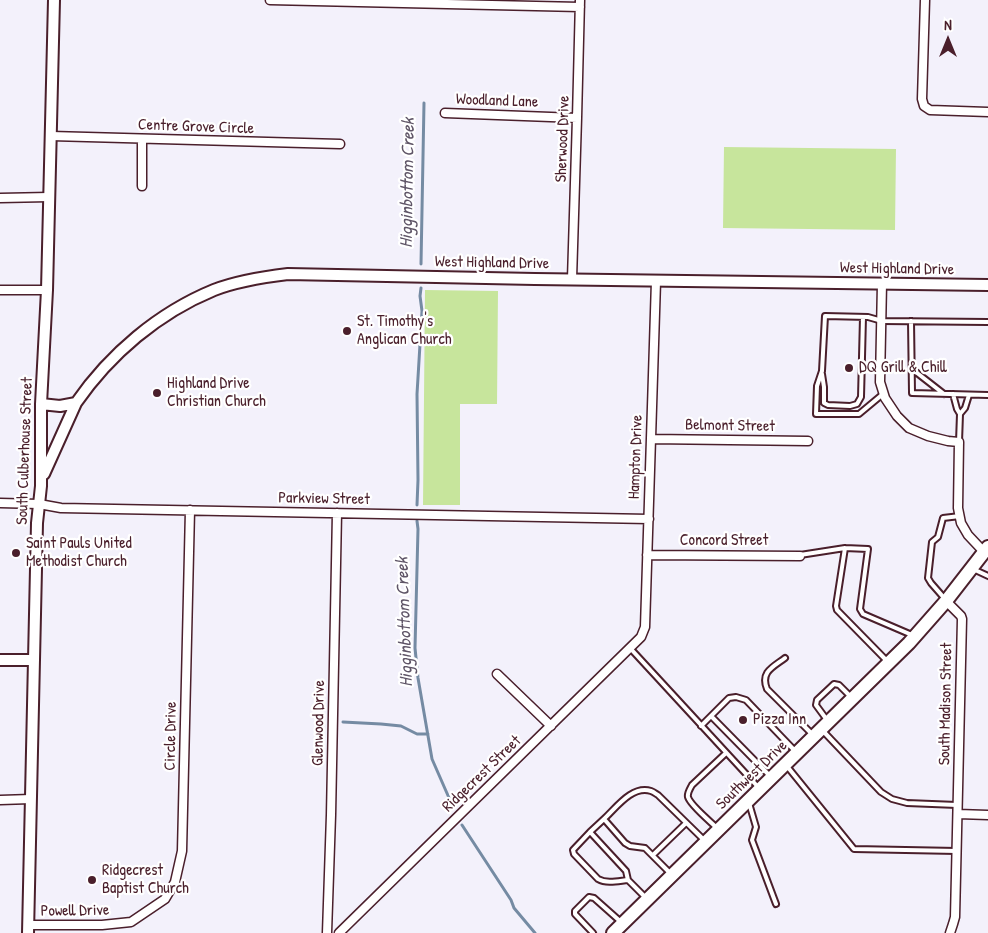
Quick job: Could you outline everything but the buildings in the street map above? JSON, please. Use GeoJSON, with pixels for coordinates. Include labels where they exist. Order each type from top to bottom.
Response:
{"type":"FeatureCollection","features":[{"type":"Feature","properties":{"kind":"main road","name":"Southwest Drive"},"geometry":{"type":"LineString","coordinates":[[618,930],[647,899],[889,663],[946,601],[986,549]]}},
{"type":"Feature","properties":{"kind":"street","name":"South Culberhouse Street"},"geometry":{"type":"LineString","coordinates":[[28,929],[37,523],[41,479],[41,404],[47,290],[54,0]]}},
{"type":"Feature","properties":{"kind":"street"},"geometry":{"type":"LineString","coordinates":[[270,0],[580,3]]}},
{"type":"Feature","properties":{"kind":"street"},"geometry":{"type":"LineString","coordinates":[[925,0],[922,99],[924,106],[930,110],[988,112]]}},
{"type":"Feature","properties":{"kind":"street","name":"Sherwood Drive"},"geometry":{"type":"LineString","coordinates":[[572,280],[580,3]]}},
{"type":"Feature","properties":{"kind":"street","name":"Woodland Lane"},"geometry":{"type":"LineString","coordinates":[[445,113],[578,118]]}},
{"type":"Feature","properties":{"kind":"street","name":"Centre Grove Circle"},"geometry":{"type":"LineString","coordinates":[[51,136],[340,144]]}},
{"type":"Feature","properties":{"kind":"street"},"geometry":{"type":"LineString","coordinates":[[142,139],[142,186]]}},
{"type":"Feature","properties":{"kind":"street"},"geometry":{"type":"LineString","coordinates":[[0,198],[49,198]]}},
{"type":"Feature","properties":{"kind":"street","name":"West Highland Drive"},"geometry":{"type":"LineString","coordinates":[[41,479],[76,403],[118,354],[149,327],[194,299],[214,290],[243,281],[288,274],[572,280],[988,285]]}},
{"type":"Feature","properties":{"kind":"street","name":"Hampton Drive"},"geometry":{"type":"LineString","coordinates":[[643,633],[645,627],[648,554],[656,281]]}},
{"type":"Feature","properties":{"kind":"street"},"geometry":{"type":"LineString","coordinates":[[882,283],[880,382],[885,398],[897,416],[909,428],[928,436],[959,442],[958,508],[961,523],[968,535],[986,549]]}},
{"type":"Feature","properties":{"kind":"street"},"geometry":{"type":"LineString","coordinates":[[0,290],[47,290]]}},
{"type":"Feature","properties":{"kind":"street"},"geometry":{"type":"LineString","coordinates":[[41,404],[60,406],[76,403]]}},
{"type":"Feature","properties":{"kind":"street","name":"Belmont Street"},"geometry":{"type":"LineString","coordinates":[[651,439],[808,441]]}},
{"type":"Feature","properties":{"kind":"street","name":"Parkview Street"},"geometry":{"type":"LineString","coordinates":[[0,504],[39,504],[61,508],[648,519]]}},
{"type":"Feature","properties":{"kind":"street","name":"Circle Drive"},"geometry":{"type":"LineString","coordinates":[[122,924],[131,922],[165,899],[175,882],[182,852],[190,510]]}},
{"type":"Feature","properties":{"kind":"street","name":"Glenwood Drive"},"geometry":{"type":"LineString","coordinates":[[327,933],[337,513]]}},
{"type":"Feature","properties":{"kind":"street","name":"Concord Street"},"geometry":{"type":"LineString","coordinates":[[648,554],[800,556]]}},
{"type":"Feature","properties":{"kind":"street","name":"South Madison Street"},"geometry":{"type":"LineString","coordinates":[[946,601],[962,619],[955,917],[950,933]]}},
{"type":"Feature","properties":{"kind":"street","name":"Ridgecrest Street"},"geometry":{"type":"LineString","coordinates":[[339,933],[551,726],[643,633]]}},
{"type":"Feature","properties":{"kind":"street"},"geometry":{"type":"LineString","coordinates":[[0,660],[34,660]]}},
{"type":"Feature","properties":{"kind":"street"},"geometry":{"type":"LineString","coordinates":[[497,674],[551,726]]}},
{"type":"Feature","properties":{"kind":"street"},"geometry":{"type":"LineString","coordinates":[[0,800],[31,799]]}},
{"type":"Feature","properties":{"kind":"street"},"geometry":{"type":"LineString","coordinates":[[958,814],[988,815]]}},
{"type":"Feature","properties":{"kind":"street"},"geometry":{"type":"LineString","coordinates":[[121,933],[122,924]]}},
{"type":"Feature","properties":{"kind":"street","name":"Powell Drive"},"geometry":{"type":"LineString","coordinates":[[28,929],[122,924]]}},
{"type":"Feature","properties":{"kind":"lane"},"geometry":{"type":"LineString","coordinates":[[863,317],[861,397],[856,404],[850,406],[828,405],[824,403],[822,372],[825,316],[863,317],[882,320],[988,322]]}},
{"type":"Feature","properties":{"kind":"lane"},"geometry":{"type":"LineString","coordinates":[[912,321],[912,393],[988,395]]}},
{"type":"Feature","properties":{"kind":"lane"},"geometry":{"type":"LineString","coordinates":[[912,369],[945,394]]}},
{"type":"Feature","properties":{"kind":"lane"},"geometry":{"type":"LineString","coordinates":[[822,372],[817,386],[816,414],[859,414],[884,394]]}},
{"type":"Feature","properties":{"kind":"lane"},"geometry":{"type":"LineString","coordinates":[[953,394],[960,414],[959,442]]}},
{"type":"Feature","properties":{"kind":"lane"},"geometry":{"type":"LineString","coordinates":[[960,414],[965,408],[968,395]]}},
{"type":"Feature","properties":{"kind":"lane"},"geometry":{"type":"LineString","coordinates":[[946,601],[928,578],[932,542],[938,537],[943,518],[960,516]]}},
{"type":"Feature","properties":{"kind":"lane"},"geometry":{"type":"LineString","coordinates":[[845,548],[836,606],[837,610],[889,663]]}},
{"type":"Feature","properties":{"kind":"lane"},"geometry":{"type":"LineString","coordinates":[[800,556],[845,548],[868,549],[861,612],[915,636]]}},
{"type":"Feature","properties":{"kind":"lane"},"geometry":{"type":"LineString","coordinates":[[971,568],[988,576]]}},
{"type":"Feature","properties":{"kind":"lane"},"geometry":{"type":"LineString","coordinates":[[630,648],[760,789]]}},
{"type":"Feature","properties":{"kind":"lane"},"geometry":{"type":"LineString","coordinates":[[785,658],[768,671],[764,677],[767,689],[822,729],[882,792],[892,799],[907,803],[958,805]]}},
{"type":"Feature","properties":{"kind":"lane"},"geometry":{"type":"LineString","coordinates":[[822,729],[816,705],[817,700],[834,684],[837,684],[853,699]]}},
{"type":"Feature","properties":{"kind":"lane"},"geometry":{"type":"LineString","coordinates":[[701,726],[729,698],[746,700],[797,753]]}},
{"type":"Feature","properties":{"kind":"lane"},"geometry":{"type":"LineString","coordinates":[[711,716],[772,778]]}},
{"type":"Feature","properties":{"kind":"lane"},"geometry":{"type":"LineString","coordinates":[[718,830],[692,804],[688,797],[692,785],[726,753]]}},
{"type":"Feature","properties":{"kind":"lane"},"geometry":{"type":"LineString","coordinates":[[786,764],[854,849],[957,851]]}},
{"type":"Feature","properties":{"kind":"lane"},"geometry":{"type":"LineString","coordinates":[[628,880],[611,882],[598,879],[574,854],[573,850],[628,794],[650,790],[658,795],[706,842]]}},
{"type":"Feature","properties":{"kind":"lane"},"geometry":{"type":"LineString","coordinates":[[748,801],[756,827],[752,840],[776,904]]}},
{"type":"Feature","properties":{"kind":"lane"},"geometry":{"type":"LineString","coordinates":[[604,819],[625,843],[630,846],[645,848],[672,875]]}},
{"type":"Feature","properties":{"kind":"lane"},"geometry":{"type":"LineString","coordinates":[[653,855],[686,823]]}},
{"type":"Feature","properties":{"kind":"lane"},"geometry":{"type":"LineString","coordinates":[[590,832],[626,871],[628,880],[647,899]]}},
{"type":"Feature","properties":{"kind":"lane"},"geometry":{"type":"LineString","coordinates":[[593,933],[575,914],[575,911],[589,897],[594,898],[618,930]]}},
{"type":"Feature","properties":{"kind":"green space"},"geometry":{"type":"Polygon","coordinates":[[[724,147],[896,149],[895,230],[723,228],[724,147]]]}},
{"type":"Feature","properties":{"kind":"green space"},"geometry":{"type":"Polygon","coordinates":[[[425,290],[498,291],[497,404],[460,404],[460,505],[423,505],[425,290]]]}},
{"type":"Feature","properties":{"kind":"waterway","name":"Higginbottom Creek"},"geometry":{"type":"LineString","coordinates":[[421,264],[424,103]]}},
{"type":"Feature","properties":{"kind":"waterway","name":"Higginbottom Creek"},"geometry":{"type":"LineString","coordinates":[[417,505],[417,394],[422,311],[421,288]]}},
{"type":"Feature","properties":{"kind":"waterway","name":"Higginbottom Creek"},"geometry":{"type":"LineString","coordinates":[[417,521],[415,648],[418,678],[432,759],[453,807]]}},
{"type":"Feature","properties":{"kind":"waterway"},"geometry":{"type":"LineString","coordinates":[[343,722],[401,726],[417,734],[428,734]]}},
{"type":"Feature","properties":{"kind":"waterway","name":"Higginbottom Creek"},"geometry":{"type":"LineString","coordinates":[[462,825],[511,900],[514,908],[535,933]]}},
{"type":"Feature","properties":{"kind":"place","name":"St. Timothy's Anglican Church"},"geometry":{"type":"Point","coordinates":[347,331]}},
{"type":"Feature","properties":{"kind":"place","name":"DQ Grill & Chill"},"geometry":{"type":"Point","coordinates":[849,368]}},
{"type":"Feature","properties":{"kind":"place","name":"Highland Drive Christian Church"},"geometry":{"type":"Point","coordinates":[157,393]}},
{"type":"Feature","properties":{"kind":"place","name":"Saint Pauls United Methodist Church"},"geometry":{"type":"Point","coordinates":[16,553]}},
{"type":"Feature","properties":{"kind":"place","name":"Pizza Inn"},"geometry":{"type":"Point","coordinates":[743,720]}},
{"type":"Feature","properties":{"kind":"place","name":"Ridgecrest Baptist Church"},"geometry":{"type":"Point","coordinates":[92,880]}}]}
